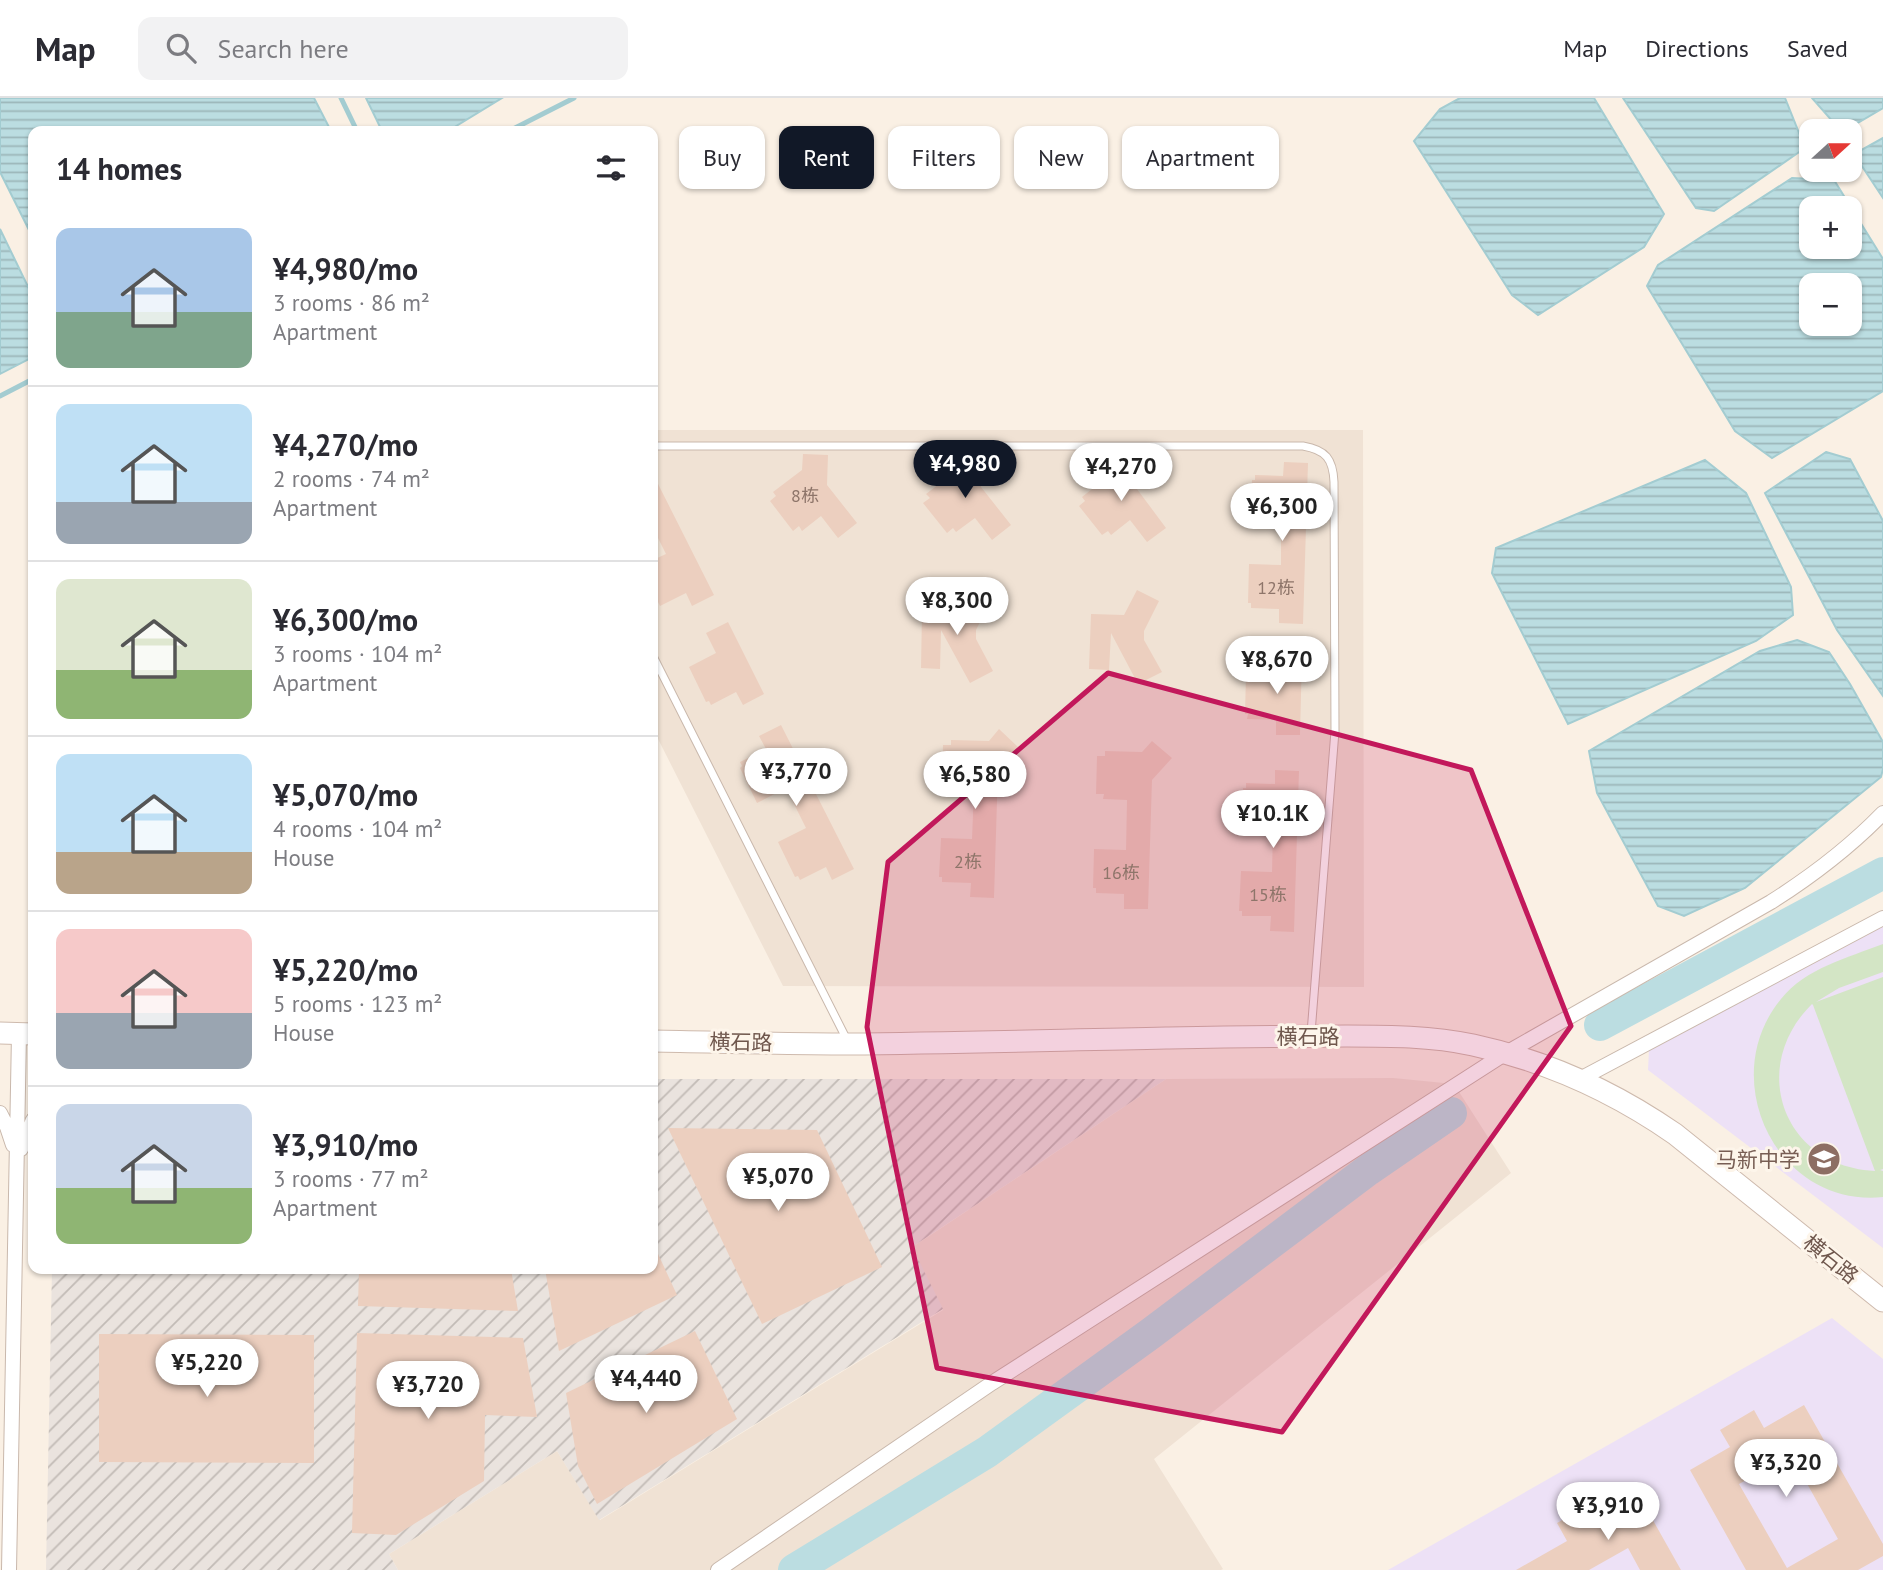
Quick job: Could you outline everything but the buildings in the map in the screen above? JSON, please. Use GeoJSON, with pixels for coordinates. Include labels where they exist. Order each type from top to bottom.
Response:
{"type":"FeatureCollection","features":[{"type":"Feature","properties":{"kind":"main road","name":"横石路"},"geometry":{"type":"LineString","coordinates":[[658,1041],[849,1044],[1397,1036],[1434,1039],[1506,1053],[1544,1064],[1580,1079],[1613,1095],[1675,1134],[1883,1301]]}},
{"type":"Feature","properties":{"kind":"street"},"geometry":{"type":"LineString","coordinates":[[718,1570],[992,1384],[1506,1053],[1802,882],[1834,858],[1883,813]]}},
{"type":"Feature","properties":{"kind":"street"},"geometry":{"type":"LineString","coordinates":[[1580,1079],[1883,918]]}},
{"type":"Feature","properties":{"kind":"street"},"geometry":{"type":"LineString","coordinates":[[9,1570],[5,1514],[17,1160],[18,1034]]}},
{"type":"Feature","properties":{"kind":"street"},"geometry":{"type":"LineString","coordinates":[[0,1113],[8,1127],[17,1160]]}},
{"type":"Feature","properties":{"kind":"street"},"geometry":{"type":"LineString","coordinates":[[17,1160],[28,1132]]}},
{"type":"Feature","properties":{"kind":"lane"},"geometry":{"type":"LineString","coordinates":[[658,446],[1303,446],[1316,448],[1327,456],[1333,468],[1334,482],[1335,730],[1311,1036]]}},
{"type":"Feature","properties":{"kind":"lane"},"geometry":{"type":"LineString","coordinates":[[658,666],[849,1044]]}},
{"type":"Feature","properties":{"kind":"highlighted area"},"geometry":{"type":"Polygon","coordinates":[[[1108,673],[1471,770],[1571,1026],[1282,1432],[937,1368],[867,1027],[888,862],[1108,673]]]}},
{"type":"Feature","properties":{"kind":"shaded area"},"geometry":{"type":"Polygon","coordinates":[[[658,430],[1363,430],[1364,987],[783,986],[658,739],[658,430]]]}},
{"type":"Feature","properties":{"kind":"shaded area","name":"马新中学"},"geometry":{"type":"Polygon","coordinates":[[[1883,915],[1883,1248],[1648,1070],[1649,1050],[1883,915]]]}},
{"type":"Feature","properties":{"kind":"shaded area"},"geometry":{"type":"Polygon","coordinates":[[[1393,1078],[1454,1084],[1511,1173],[1154,1459],[1223,1569],[1221,1570],[398,1570],[389,1554],[557,1451],[600,1520],[943,1310],[911,1248],[1166,1079],[1393,1078]]]}},
{"type":"Feature","properties":{"kind":"shaded area"},"geometry":{"type":"Polygon","coordinates":[[[658,1079],[1166,1079],[912,1247],[943,1309],[599,1520],[557,1451],[389,1554],[398,1570],[46,1570],[52,1274],[658,1274],[658,1079]]]}},
{"type":"Feature","properties":{"kind":"shaded area"},"geometry":{"type":"Polygon","coordinates":[[[1832,1318],[1883,1359],[1883,1570],[1388,1570],[1832,1318]]]}},
{"type":"Feature","properties":{"kind":"green space"},"geometry":{"type":"Polygon","coordinates":[[[1883,944],[1883,972],[1839,988],[1816,1002],[1883,977],[1883,1169],[1880,1170],[1883,1171],[1883,1197],[1845,1195],[1813,1182],[1787,1160],[1767,1132],[1756,1100],[1754,1065],[1762,1031],[1781,999],[1791,988],[1802,979],[1841,959],[1883,944]],[[1813,1005],[1792,1029],[1782,1057],[1779,1084],[1785,1110],[1798,1133],[1818,1152],[1843,1165],[1875,1171],[1813,1005]]]}},
{"type":"Feature","properties":{"kind":"water"},"geometry":{"type":"Polygon","coordinates":[[[0,98],[314,98],[328,126],[28,126],[28,228],[0,172],[0,98]]]}},
{"type":"Feature","properties":{"kind":"water"},"geometry":{"type":"Polygon","coordinates":[[[366,98],[502,98],[456,126],[380,126],[366,98]]]}},
{"type":"Feature","properties":{"kind":"water"},"geometry":{"type":"Polygon","coordinates":[[[1460,98],[1594,98],[1664,214],[1644,247],[1538,315],[1512,295],[1414,141],[1440,109],[1460,98]]]}},
{"type":"Feature","properties":{"kind":"water"},"geometry":{"type":"Polygon","coordinates":[[[1623,98],[1785,98],[1799,133],[1799,152],[1714,211],[1696,208],[1623,98]]]}},
{"type":"Feature","properties":{"kind":"water"},"geometry":{"type":"Polygon","coordinates":[[[1812,98],[1883,98],[1883,108],[1862,120],[1830,119],[1812,98]]]}},
{"type":"Feature","properties":{"kind":"water"},"geometry":{"type":"Polygon","coordinates":[[[1883,138],[1883,198],[1862,166],[1862,150],[1883,138]]]}},
{"type":"Feature","properties":{"kind":"water"},"geometry":{"type":"Polygon","coordinates":[[[1792,178],[1799,178],[1799,182],[1835,182],[1844,196],[1799,196],[1799,259],[1862,259],[1862,225],[1883,259],[1883,391],[1772,458],[1735,431],[1647,286],[1658,265],[1792,178]]]}},
{"type":"Feature","properties":{"kind":"water"},"geometry":{"type":"Polygon","coordinates":[[[0,229],[28,287],[28,360],[0,374],[0,229]]]}},
{"type":"Feature","properties":{"kind":"water"},"geometry":{"type":"Polygon","coordinates":[[[1826,452],[1850,459],[1883,521],[1883,696],[1837,630],[1765,493],[1826,452]]]}},
{"type":"Feature","properties":{"kind":"water"},"geometry":{"type":"Polygon","coordinates":[[[1705,460],[1746,493],[1791,587],[1793,615],[1756,641],[1568,724],[1492,573],[1496,548],[1705,460]]]}},
{"type":"Feature","properties":{"kind":"water"},"geometry":{"type":"Polygon","coordinates":[[[1797,640],[1829,652],[1850,684],[1883,742],[1881,777],[1745,888],[1684,916],[1658,906],[1597,793],[1589,751],[1760,651],[1797,640]]]}},
{"type":"Feature","properties":{"kind":"waterway"},"geometry":{"type":"LineString","coordinates":[[341,98],[355,126]]}},
{"type":"Feature","properties":{"kind":"waterway"},"geometry":{"type":"LineString","coordinates":[[519,126],[574,98]]}},
{"type":"Feature","properties":{"kind":"waterway"},"geometry":{"type":"LineString","coordinates":[[0,396],[28,382]]}},
{"type":"Feature","properties":{"kind":"waterway"},"geometry":{"type":"LineString","coordinates":[[1600,1025],[1883,873]]}},
{"type":"Feature","properties":{"kind":"waterway"},"geometry":{"type":"LineString","coordinates":[[794,1570],[987,1452],[1150,1334],[1368,1170],[1451,1113]]}},
{"type":"Feature","properties":{"kind":"place","name":"马新中学"},"geometry":{"type":"Point","coordinates":[1824,1159]}}]}
